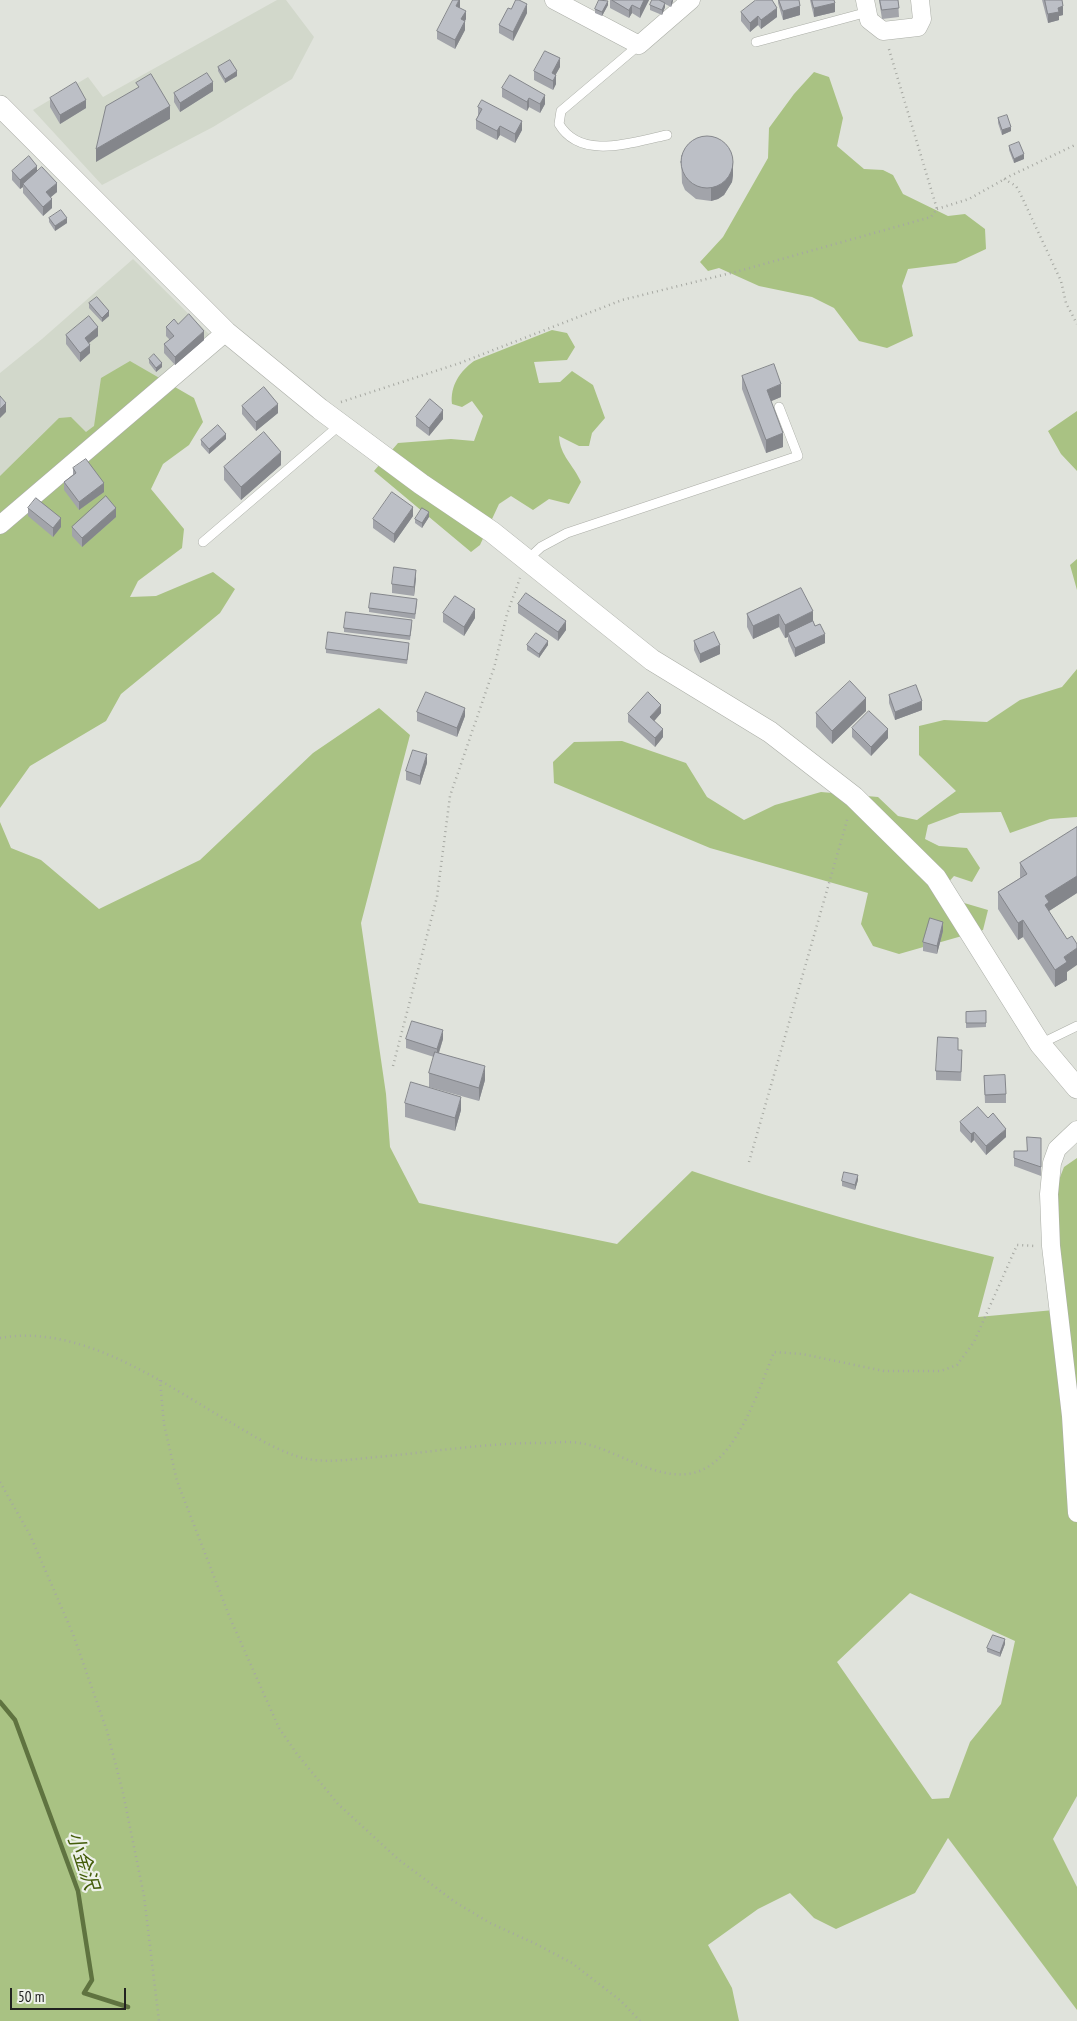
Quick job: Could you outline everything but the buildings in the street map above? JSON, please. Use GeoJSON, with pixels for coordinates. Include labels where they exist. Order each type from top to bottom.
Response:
{"type":"FeatureCollection","features":[{"type":"Feature","properties":{"kind":"street"},"geometry":{"type":"LineString","coordinates":[[554,0],[638,45],[691,0]]}},
{"type":"Feature","properties":{"kind":"street"},"geometry":{"type":"LineString","coordinates":[[867,6],[869,20],[883,31],[918,27],[922,19],[920,0]]}},
{"type":"Feature","properties":{"kind":"street"},"geometry":{"type":"LineString","coordinates":[[0,106],[226,332],[320,409],[421,484],[492,532],[652,660],[770,732],[854,797],[936,878],[1040,1044],[1077,1088]]}},
{"type":"Feature","properties":{"kind":"street"},"geometry":{"type":"LineString","coordinates":[[0,525],[226,332]]}},
{"type":"Feature","properties":{"kind":"street"},"geometry":{"type":"LineString","coordinates":[[1077,1130],[1057,1149],[1052,1163],[1049,1194],[1051,1246],[1070,1416],[1077,1513]]}},
{"type":"Feature","properties":{"kind":"lane"},"geometry":{"type":"LineString","coordinates":[[756,42],[867,6]]}},
{"type":"Feature","properties":{"kind":"lane"},"geometry":{"type":"LineString","coordinates":[[638,45],[561,111],[559,124],[565,134],[578,142],[611,147],[667,135]]}},
{"type":"Feature","properties":{"kind":"lane"},"geometry":{"type":"LineString","coordinates":[[527,560],[541,547],[567,533],[798,456],[779,407]]}},
{"type":"Feature","properties":{"kind":"lane"},"geometry":{"type":"LineString","coordinates":[[203,542],[341,424]]}},
{"type":"Feature","properties":{"kind":"lane"},"geometry":{"type":"LineString","coordinates":[[0,514],[28,501]]}},
{"type":"Feature","properties":{"kind":"lane"},"geometry":{"type":"LineString","coordinates":[[1040,1044],[1077,1026]]}},
{"type":"Feature","properties":{"kind":"path"},"geometry":{"type":"LineString","coordinates":[[883,31],[937,209]]}},
{"type":"Feature","properties":{"kind":"path"},"geometry":{"type":"LineString","coordinates":[[320,409],[460,363],[622,300],[739,271],[932,217],[937,209],[969,199],[1004,179],[1077,144]]}},
{"type":"Feature","properties":{"kind":"path"},"geometry":{"type":"LineString","coordinates":[[1004,179],[1016,186],[1020,193],[1061,281],[1066,303],[1077,324]]}},
{"type":"Feature","properties":{"kind":"path"},"geometry":{"type":"LineString","coordinates":[[393,1066],[437,897],[450,796],[494,668],[507,614],[527,560]]}},
{"type":"Feature","properties":{"kind":"path"},"geometry":{"type":"LineString","coordinates":[[749,1162],[854,797]]}},
{"type":"Feature","properties":{"kind":"path"},"geometry":{"type":"LineString","coordinates":[[0,1338],[20,1335],[70,1342],[115,1357],[160,1380],[271,1446],[307,1459],[344,1460],[465,1446],[510,1443],[579,1443],[609,1450],[634,1463],[663,1473],[690,1473],[704,1469],[718,1460],[738,1432],[774,1352],[802,1354],[884,1371],[941,1371],[957,1365],[974,1342],[1017,1245],[1051,1246]]}},
{"type":"Feature","properties":{"kind":"path"},"geometry":{"type":"LineString","coordinates":[[160,1380],[164,1424],[177,1481],[230,1618],[279,1728],[297,1754],[338,1804],[398,1859],[454,1902],[490,1923],[572,1963],[621,2001],[640,2021]]}},
{"type":"Feature","properties":{"kind":"path"},"geometry":{"type":"LineString","coordinates":[[0,1482],[30,1535],[74,1634],[107,1731],[123,1793],[144,1896],[159,2021]]}},
{"type":"Feature","properties":{"kind":"shaded area"},"geometry":{"type":"Polygon","coordinates":[[[277,0],[286,0],[314,37],[292,79],[213,127],[102,185],[33,110],[88,77],[103,97],[277,0]]]}},
{"type":"Feature","properties":{"kind":"shaded area"},"geometry":{"type":"Polygon","coordinates":[[[133,259],[212,337],[0,506],[0,373],[42,339],[133,259]]]}},
{"type":"Feature","properties":{"kind":"green space"},"geometry":{"type":"Polygon","coordinates":[[[814,72],[829,77],[843,118],[837,146],[864,169],[883,170],[893,175],[903,194],[948,216],[965,214],[985,229],[986,249],[956,263],[908,269],[902,286],[913,336],[887,348],[859,341],[834,308],[812,297],[759,286],[719,268],[708,271],[700,262],[723,237],[768,158],[769,128],[794,94],[814,72]]]}},
{"type":"Feature","properties":{"kind":"green space"},"geometry":{"type":"Polygon","coordinates":[[[552,330],[567,333],[575,347],[567,360],[534,362],[539,383],[560,382],[572,371],[593,385],[605,418],[592,433],[589,446],[579,446],[559,436],[564,455],[581,482],[569,504],[549,499],[533,510],[511,496],[499,504],[480,545],[471,552],[374,471],[398,443],[451,439],[474,441],[483,416],[472,401],[462,407],[452,404],[454,385],[460,374],[474,361],[552,330]]]}},
{"type":"Feature","properties":{"kind":"green space"},"geometry":{"type":"Polygon","coordinates":[[[130,361],[194,398],[203,422],[189,445],[163,464],[151,489],[184,529],[182,548],[138,581],[130,597],[156,596],[213,572],[235,589],[220,613],[121,694],[106,721],[30,766],[0,808],[0,476],[59,418],[71,417],[86,432],[94,426],[101,378],[130,361]]]}},
{"type":"Feature","properties":{"kind":"green space"},"geometry":{"type":"Polygon","coordinates":[[[1077,411],[1077,471],[1061,454],[1048,431],[1077,411]]]}},
{"type":"Feature","properties":{"kind":"green space"},"geometry":{"type":"Polygon","coordinates":[[[1077,559],[1077,590],[1070,565],[1077,559]]]}},
{"type":"Feature","properties":{"kind":"green space"},"geometry":{"type":"Polygon","coordinates":[[[1077,669],[1077,817],[1050,819],[1010,833],[1001,812],[960,813],[928,825],[925,839],[939,846],[967,848],[980,868],[972,882],[954,876],[937,895],[988,910],[983,930],[899,954],[873,946],[861,924],[868,893],[710,848],[554,783],[553,762],[574,742],[622,741],[686,763],[707,797],[744,820],[775,805],[821,792],[878,797],[898,816],[917,820],[956,791],[919,755],[919,726],[944,720],[987,722],[1020,700],[1062,687],[1077,669]]]}},
{"type":"Feature","properties":{"kind":"green space"},"geometry":{"type":"Polygon","coordinates":[[[379,708],[410,735],[361,923],[386,1094],[390,1147],[419,1203],[617,1244],[692,1171],[842,1218],[994,1257],[978,1317],[1065,1309],[1055,1190],[1064,1167],[1077,1158],[1077,1796],[1053,1839],[1077,1887],[1077,2010],[948,1838],[915,1893],[836,1929],[814,1918],[790,1893],[758,1909],[708,1945],[732,1988],[739,2021],[0,2021],[0,822],[11,848],[41,860],[99,909],[200,860],[313,753],[379,708]],[[910,1593],[837,1662],[932,1799],[949,1798],[970,1742],[1001,1704],[1015,1641],[910,1593]]]}},
{"type":"Feature","properties":{"kind":"waterway","name":"小金沢"},"geometry":{"type":"LineString","coordinates":[[0,1702],[15,1720],[78,1891],[92,1980],[84,1993],[128,2007]]}}]}
